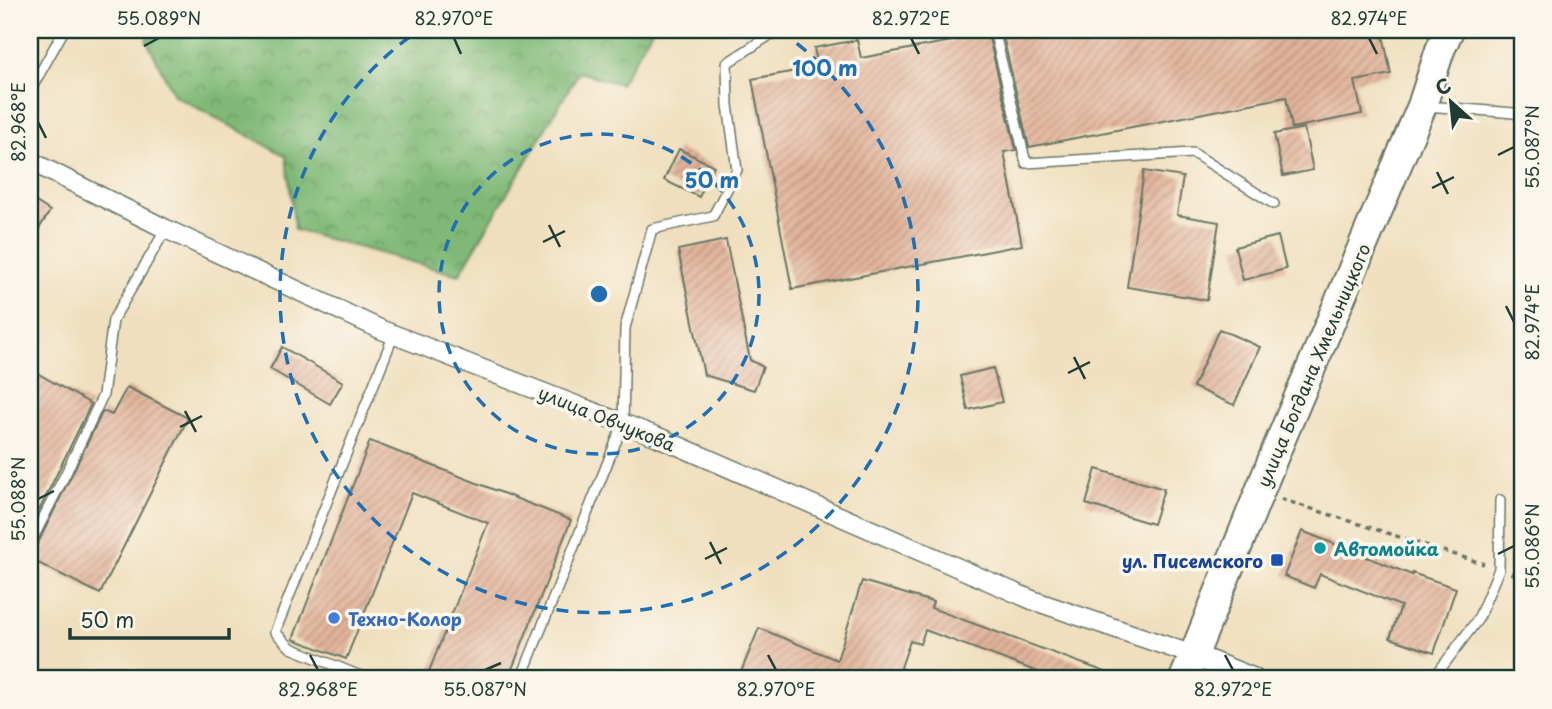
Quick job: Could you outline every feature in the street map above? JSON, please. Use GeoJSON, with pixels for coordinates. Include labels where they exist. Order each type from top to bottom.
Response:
{"type":"FeatureCollection","features":[{"type":"Feature","properties":{"kind":"highway","name":"улица Богдана Хмельницкого"},"geometry":{"type":"LineString","coordinates":[[1189,667],[1259,492],[1422,106],[1444,36]]}},
{"type":"Feature","properties":{"kind":"street","name":"улица Овчукова"},"geometry":{"type":"LineString","coordinates":[[30,161],[166,229],[394,334],[658,437],[1189,667]]}},
{"type":"Feature","properties":{"kind":"street"},"geometry":{"type":"LineString","coordinates":[[1189,667],[1253,679]]}},
{"type":"Feature","properties":{"kind":"lane"},"geometry":{"type":"LineString","coordinates":[[30,91],[64,30]]}},
{"type":"Feature","properties":{"kind":"lane"},"geometry":{"type":"LineString","coordinates":[[521,679],[624,424],[625,328],[652,229],[713,216],[737,170],[728,105],[727,63],[770,35],[804,30]]}},
{"type":"Feature","properties":{"kind":"lane"},"geometry":{"type":"LineString","coordinates":[[995,30],[1026,163],[1193,153],[1274,204]]}},
{"type":"Feature","properties":{"kind":"lane"},"geometry":{"type":"LineString","coordinates":[[1422,106],[1514,113],[1522,117]]}},
{"type":"Feature","properties":{"kind":"lane"},"geometry":{"type":"LineString","coordinates":[[30,544],[103,395],[113,320],[166,229]]}},
{"type":"Feature","properties":{"kind":"lane"},"geometry":{"type":"LineString","coordinates":[[368,679],[290,648],[275,632],[394,334]]}},
{"type":"Feature","properties":{"kind":"lane"},"geometry":{"type":"LineString","coordinates":[[1433,679],[1478,619],[1499,569],[1500,500]]}},
{"type":"Feature","properties":{"kind":"path"},"geometry":{"type":"LineString","coordinates":[[1259,492],[1522,577]]}},
{"type":"Feature","properties":{"kind":"green space"},"geometry":{"type":"Polygon","coordinates":[[[177,30],[652,30],[620,84],[579,72],[459,275],[295,230],[286,156],[174,95],[146,39],[177,30]]]}},
{"type":"Feature","properties":{"kind":"building"},"geometry":{"type":"Polygon","coordinates":[[[1382,30],[1391,74],[1355,81],[1362,114],[1292,128],[1286,97],[1029,147],[1002,32],[1382,30]]]}},
{"type":"Feature","properties":{"kind":"building"},"geometry":{"type":"Polygon","coordinates":[[[988,34],[1016,150],[1004,152],[1022,245],[792,289],[752,79],[818,67],[814,48],[857,40],[861,58],[988,34]]]}},
{"type":"Feature","properties":{"kind":"building"},"geometry":{"type":"Polygon","coordinates":[[[1304,128],[1313,170],[1283,176],[1274,134],[1304,128]]]}},
{"type":"Feature","properties":{"kind":"building"},"geometry":{"type":"Polygon","coordinates":[[[679,149],[714,166],[699,197],[664,180],[679,149]]]}},
{"type":"Feature","properties":{"kind":"building"},"geometry":{"type":"Polygon","coordinates":[[[1144,171],[1183,177],[1177,215],[1219,222],[1207,300],[1127,287],[1144,171]]]}},
{"type":"Feature","properties":{"kind":"building"},"geometry":{"type":"Polygon","coordinates":[[[30,198],[50,211],[30,243],[30,198]]]}},
{"type":"Feature","properties":{"kind":"building"},"geometry":{"type":"Polygon","coordinates":[[[1278,236],[1286,269],[1243,280],[1235,247],[1278,236]]]}},
{"type":"Feature","properties":{"kind":"building"},"geometry":{"type":"Polygon","coordinates":[[[726,240],[750,360],[763,367],[754,390],[704,375],[678,250],[726,240]]]}},
{"type":"Feature","properties":{"kind":"building"},"geometry":{"type":"Polygon","coordinates":[[[1219,329],[1260,347],[1234,405],[1193,387],[1219,329]]]}},
{"type":"Feature","properties":{"kind":"building"},"geometry":{"type":"Polygon","coordinates":[[[282,347],[343,382],[330,404],[270,369],[282,347]]]}},
{"type":"Feature","properties":{"kind":"building"},"geometry":{"type":"Polygon","coordinates":[[[993,368],[1002,402],[968,410],[960,376],[993,368]]]}},
{"type":"Feature","properties":{"kind":"building"},"geometry":{"type":"Polygon","coordinates":[[[30,369],[91,404],[30,529],[30,369]]]}},
{"type":"Feature","properties":{"kind":"building"},"geometry":{"type":"Polygon","coordinates":[[[127,387],[188,418],[100,594],[30,559],[30,551],[36,547],[103,411],[112,415],[127,387]]]}},
{"type":"Feature","properties":{"kind":"building"},"geometry":{"type":"Polygon","coordinates":[[[370,441],[571,520],[508,679],[426,679],[488,523],[412,493],[346,659],[293,639],[370,441]]]}},
{"type":"Feature","properties":{"kind":"building"},"geometry":{"type":"Polygon","coordinates":[[[1096,469],[1164,489],[1153,524],[1086,504],[1096,469]]]}},
{"type":"Feature","properties":{"kind":"building"},"geometry":{"type":"Polygon","coordinates":[[[1302,531],[1412,575],[1456,588],[1434,653],[1390,638],[1401,606],[1320,574],[1314,588],[1284,576],[1302,531]]]}},
{"type":"Feature","properties":{"kind":"building"},"geometry":{"type":"Polygon","coordinates":[[[862,581],[933,602],[931,608],[1119,679],[1057,679],[925,630],[920,644],[910,641],[897,679],[738,679],[759,628],[837,660],[862,581]]]}},
{"type":"Feature","properties":{"kind":"place","name":"Автомойка"},"geometry":{"type":"Point","coordinates":[1320,548]}},
{"type":"Feature","properties":{"kind":"place","name":"ул. Писемского"},"geometry":{"type":"Point","coordinates":[1277,560]}},
{"type":"Feature","properties":{"kind":"place","name":"Техно-Колор"},"geometry":{"type":"Point","coordinates":[334,618]}}]}
